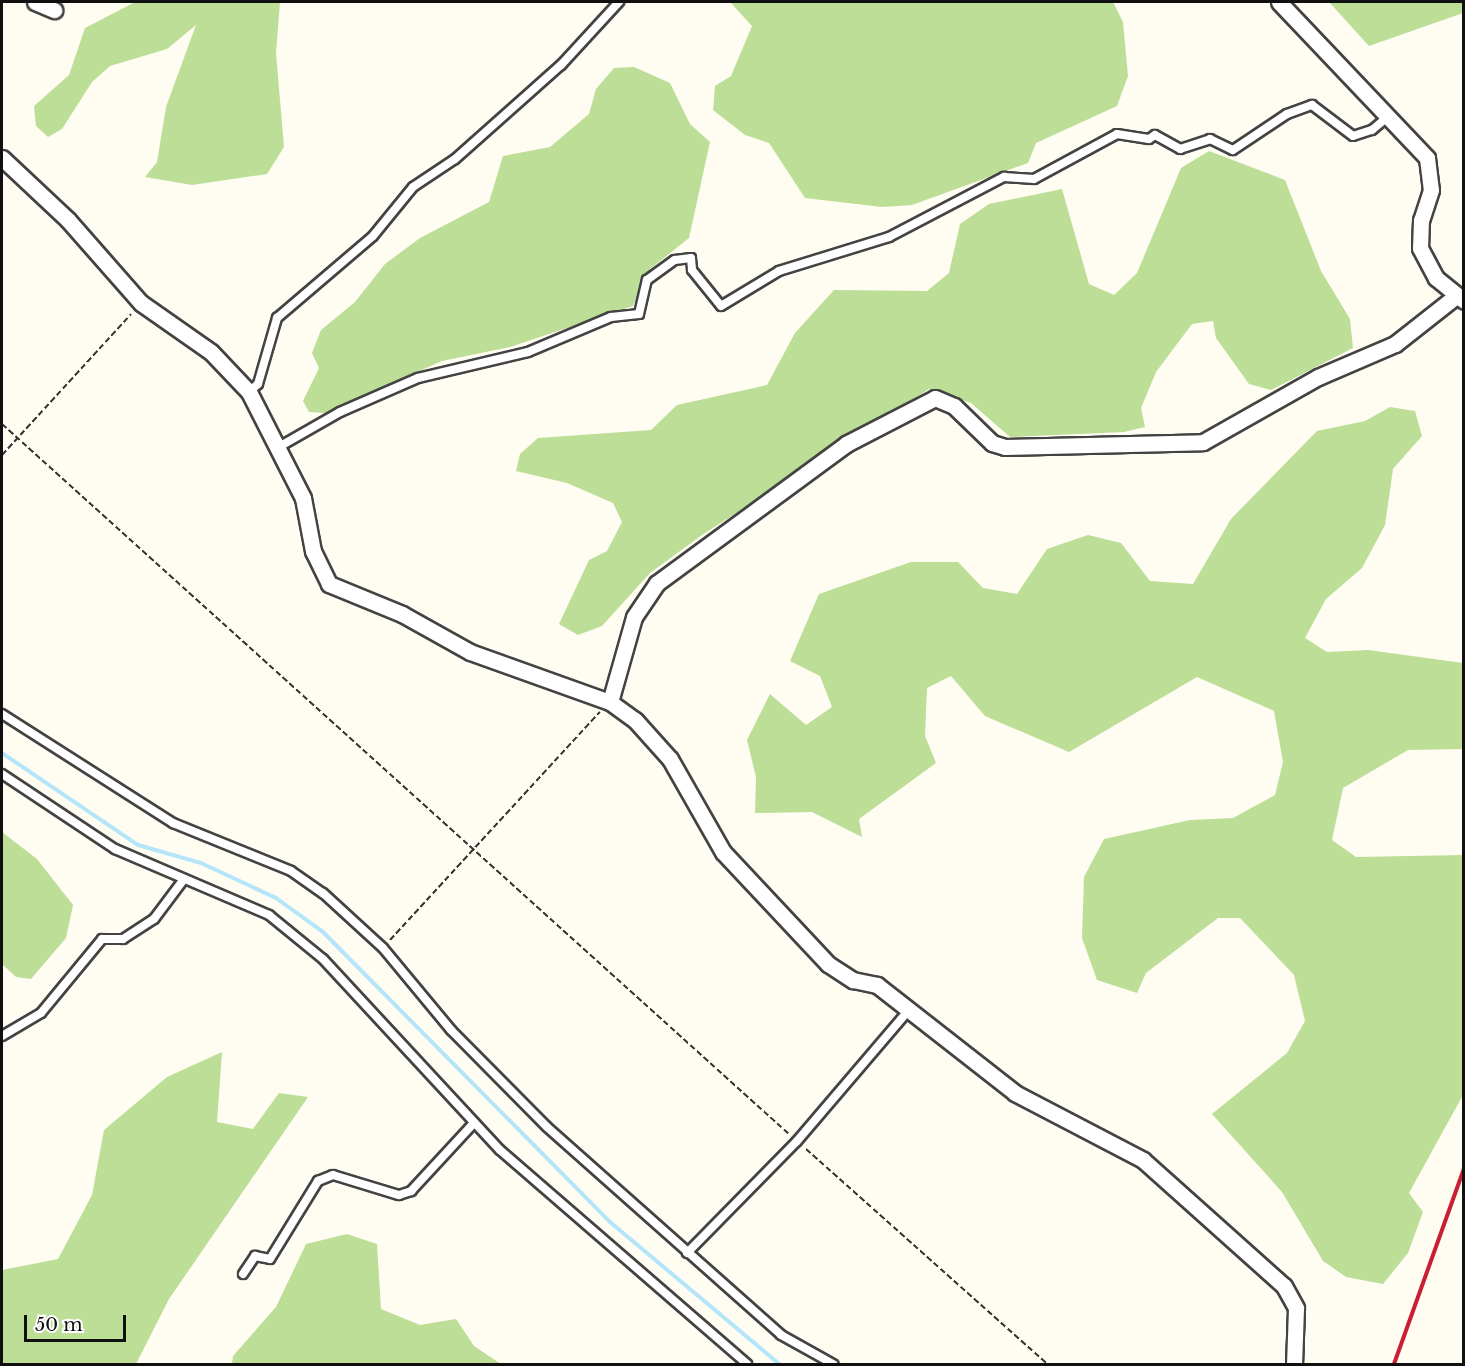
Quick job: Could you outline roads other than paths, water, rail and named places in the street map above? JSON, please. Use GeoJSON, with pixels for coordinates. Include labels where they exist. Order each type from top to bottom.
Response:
{"type":"FeatureCollection","features":[{"type":"Feature","properties":{"kind":"street"},"geometry":{"type":"LineString","coordinates":[[35,2],[54,10]]}},
{"type":"Feature","properties":{"kind":"street"},"geometry":{"type":"LineString","coordinates":[[610,702],[634,617],[657,583],[846,444],[935,398],[954,406],[992,443],[1005,447],[1203,442],[1318,377],[1395,344],[1460,298],[1436,278],[1420,248],[1420,220],[1431,190],[1427,158],[1391,114],[1279,2]]}},
{"type":"Feature","properties":{"kind":"street"},"geometry":{"type":"LineString","coordinates":[[2,158],[68,220],[141,303],[211,352],[249,392],[303,498],[313,551],[329,584],[402,614],[470,652],[610,702],[670,759],[723,852],[828,964],[853,980],[877,985],[1015,1093],[1143,1160],[1178,1188],[1232,1244],[1284,1286],[1296,1308],[1294,1365]]}},
{"type":"Feature","properties":{"kind":"lane"},"geometry":{"type":"LineString","coordinates":[[249,392],[258,384],[277,318],[373,236],[413,187],[455,159],[561,65],[620,2]]}},
{"type":"Feature","properties":{"kind":"lane"},"geometry":{"type":"LineString","coordinates":[[277,448],[340,412],[418,378],[528,352],[605,319],[639,314],[647,280],[675,260],[691,258],[692,270],[721,306],[779,271],[889,237],[1004,177],[1034,179],[1117,134],[1149,139],[1155,135],[1180,149],[1210,139],[1233,150],[1287,114],[1312,105],[1353,136],[1372,130],[1391,114]]}},
{"type":"Feature","properties":{"kind":"lane"},"geometry":{"type":"LineString","coordinates":[[2,714],[173,823],[291,871],[383,948],[451,1030],[547,1127],[781,1335],[819,1362],[833,1365]]}},
{"type":"Feature","properties":{"kind":"lane"},"geometry":{"type":"LineString","coordinates":[[2,774],[115,849],[269,915],[323,959],[474,1123],[747,1365]]}},
{"type":"Feature","properties":{"kind":"lane"},"geometry":{"type":"LineString","coordinates":[[2,1036],[41,1013],[102,939],[123,939],[154,919],[184,879]]}},
{"type":"Feature","properties":{"kind":"lane"},"geometry":{"type":"LineString","coordinates":[[687,1253],[797,1141],[909,1010]]}},
{"type":"Feature","properties":{"kind":"lane"},"geometry":{"type":"LineString","coordinates":[[243,1274],[255,1256],[270,1259],[318,1181],[333,1175],[399,1195],[411,1191],[474,1123]]}},
{"type":"Feature","properties":{"kind":"waterway"},"geometry":{"type":"LineString","coordinates":[[2,753],[138,845],[201,863],[276,898],[322,931],[610,1222],[779,1364]]}},
{"type":"Feature","properties":{"kind":"railway"},"geometry":{"type":"LineString","coordinates":[[1394,1364],[1464,1168]]}}]}
